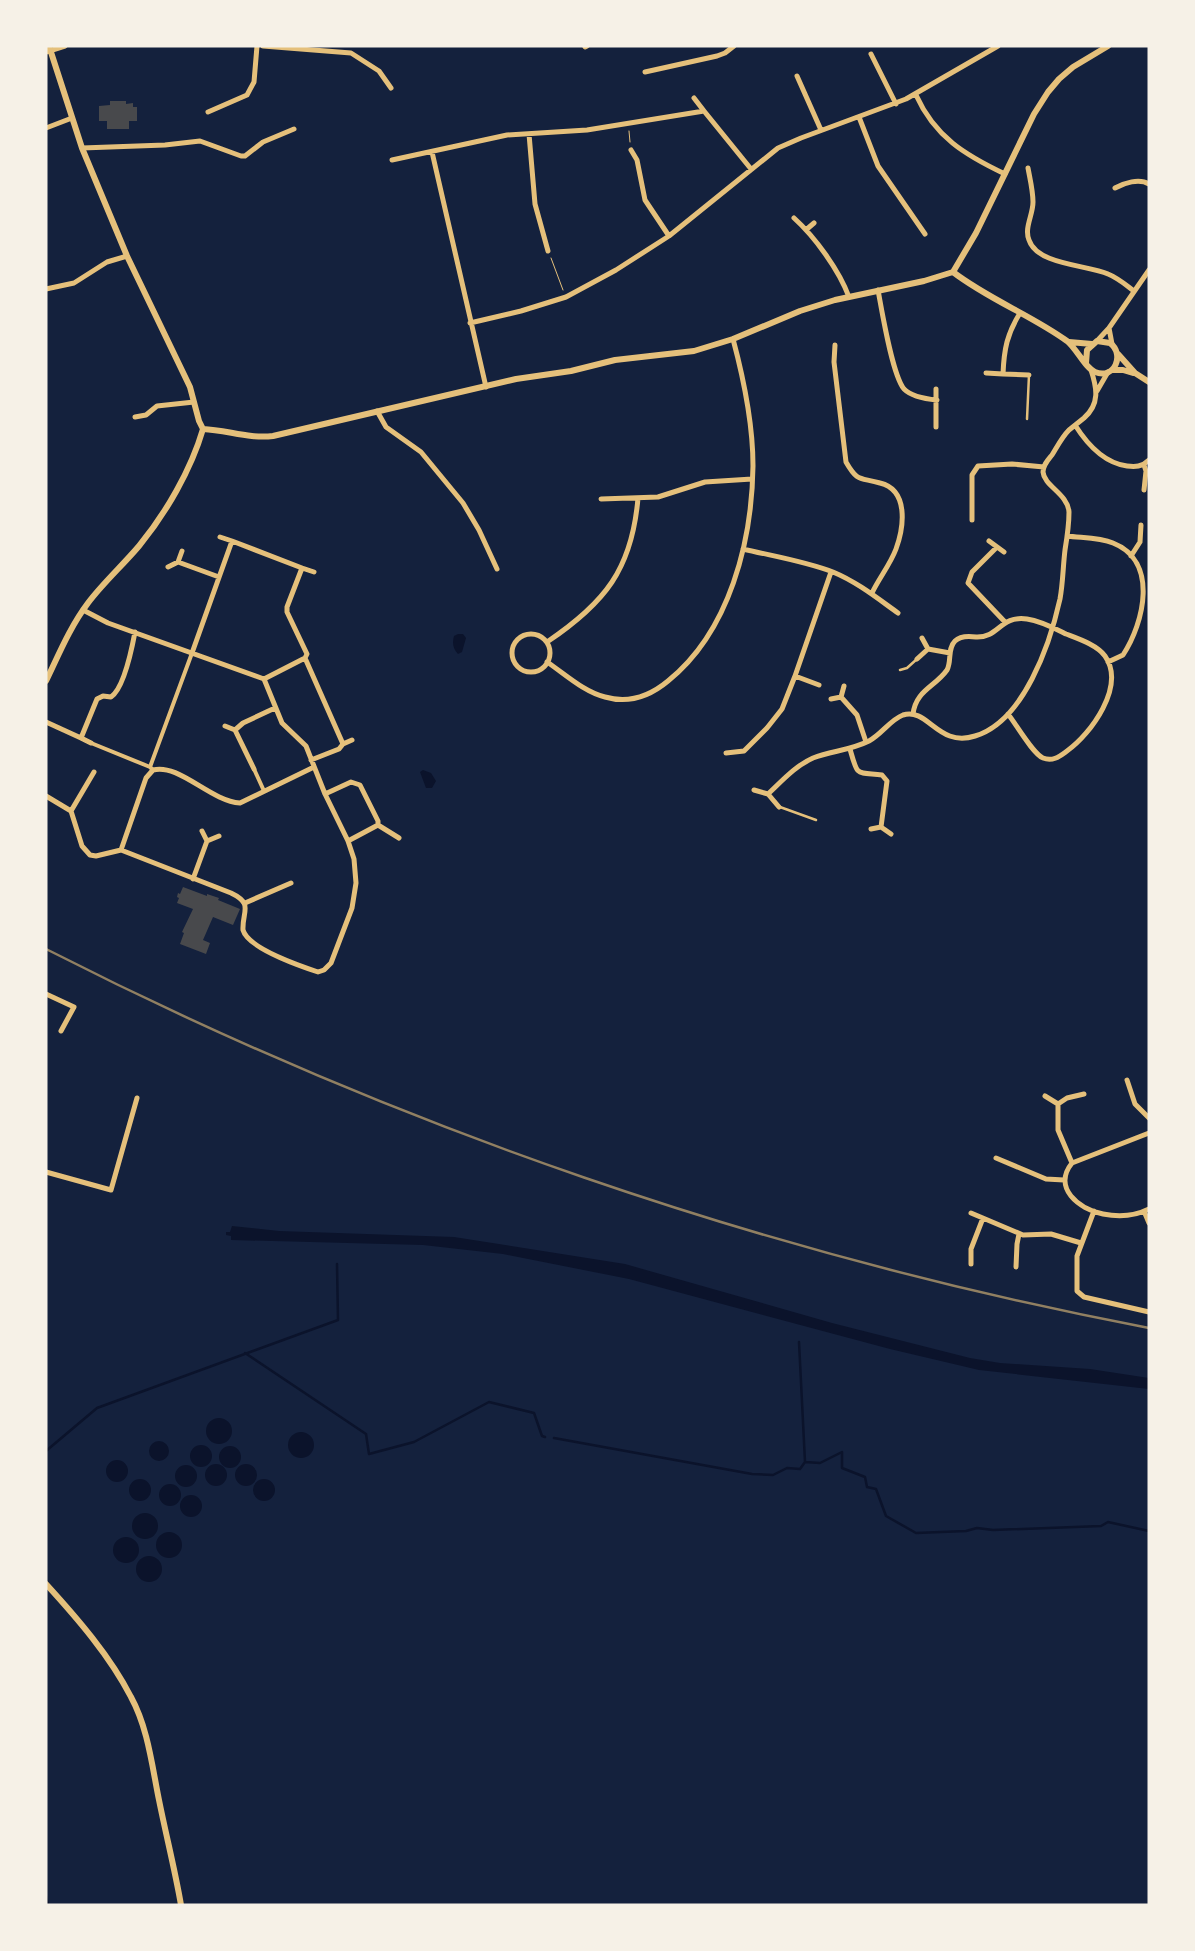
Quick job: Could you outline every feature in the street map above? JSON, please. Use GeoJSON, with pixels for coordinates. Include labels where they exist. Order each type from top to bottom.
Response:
{"type":"FeatureCollection","features":[{"type":"Feature","properties":{"kind":"street"},"geometry":{"type":"LineString","coordinates":[[46,681],[69,633],[83,610],[139,545],[157,521],[193,456],[203,429],[190,387],[127,256],[82,148],[48,50],[65,46]]}},
{"type":"Feature","properties":{"kind":"street"},"geometry":{"type":"LineString","coordinates":[[208,112],[247,95],[254,82],[257,46]]}},
{"type":"Feature","properties":{"kind":"street"},"geometry":{"type":"LineString","coordinates":[[263,46],[351,53],[379,71],[391,88]]}},
{"type":"Feature","properties":{"kind":"street"},"geometry":{"type":"LineString","coordinates":[[646,72],[717,56],[734,46]]}},
{"type":"Feature","properties":{"kind":"street"},"geometry":{"type":"LineString","coordinates":[[470,323],[521,311],[566,297],[616,270],[669,236],[751,169],[790,142],[896,104],[998,46]]}},
{"type":"Feature","properties":{"kind":"street"},"geometry":{"type":"LineString","coordinates":[[203,429],[266,437],[516,380],[571,371],[615,360],[683,354],[734,339],[800,311],[849,297],[924,281],[952,272],[976,233],[1032,118],[1048,92],[1059,79],[1074,67],[1108,46]]}},
{"type":"Feature","properties":{"kind":"street"},"geometry":{"type":"LineString","coordinates":[[870,54],[896,104]]}},
{"type":"Feature","properties":{"kind":"street"},"geometry":{"type":"LineString","coordinates":[[797,76],[821,130]]}},
{"type":"Feature","properties":{"kind":"street"},"geometry":{"type":"LineString","coordinates":[[916,94],[922,108],[931,120],[961,151],[1005,174]]}},
{"type":"Feature","properties":{"kind":"street"},"geometry":{"type":"LineString","coordinates":[[694,98],[751,169]]}},
{"type":"Feature","properties":{"kind":"street"},"geometry":{"type":"LineString","coordinates":[[392,160],[507,135],[572,132],[704,111]]}},
{"type":"Feature","properties":{"kind":"street"},"geometry":{"type":"LineString","coordinates":[[859,117],[878,166],[925,234]]}},
{"type":"Feature","properties":{"kind":"street"},"geometry":{"type":"LineString","coordinates":[[46,128],[72,118]]}},
{"type":"Feature","properties":{"kind":"street"},"geometry":{"type":"LineString","coordinates":[[82,148],[165,145],[200,141],[245,156],[263,142],[294,129]]}},
{"type":"Feature","properties":{"kind":"street"},"geometry":{"type":"LineString","coordinates":[[529,134],[535,204],[548,251]]}},
{"type":"Feature","properties":{"kind":"street"},"geometry":{"type":"LineString","coordinates":[[632,150],[637,160],[645,200],[669,236]]}},
{"type":"Feature","properties":{"kind":"street"},"geometry":{"type":"LineString","coordinates":[[432,152],[486,387]]}},
{"type":"Feature","properties":{"kind":"street"},"geometry":{"type":"LineString","coordinates":[[1028,168],[1033,200],[1028,235],[1029,242],[1034,248],[1040,254],[1071,266],[1108,274],[1134,291]]}},
{"type":"Feature","properties":{"kind":"street"},"geometry":{"type":"LineString","coordinates":[[1115,188],[1132,182],[1145,182],[1149,184]]}},
{"type":"Feature","properties":{"kind":"street"},"geometry":{"type":"LineString","coordinates":[[794,218],[807,229],[844,283],[849,297]]}},
{"type":"Feature","properties":{"kind":"street"},"geometry":{"type":"LineString","coordinates":[[807,229],[814,223]]}},
{"type":"Feature","properties":{"kind":"street"},"geometry":{"type":"LineString","coordinates":[[46,289],[74,283],[107,262],[127,256]]}},
{"type":"Feature","properties":{"kind":"street"},"geometry":{"type":"LineString","coordinates":[[1086,363],[1086,352],[1109,328],[1149,270]]}},
{"type":"Feature","properties":{"kind":"street"},"geometry":{"type":"LineString","coordinates":[[952,272],[967,283],[1069,342],[1091,370],[1097,391]]}},
{"type":"Feature","properties":{"kind":"street"},"geometry":{"type":"LineString","coordinates":[[878,290],[892,359],[901,384],[904,389],[920,398],[937,400]]}},
{"type":"Feature","properties":{"kind":"street"},"geometry":{"type":"LineString","coordinates":[[1003,374],[1007,339],[1020,313]]}},
{"type":"Feature","properties":{"kind":"street"},"geometry":{"type":"LineString","coordinates":[[1109,328],[1112,344],[1135,374]]}},
{"type":"Feature","properties":{"kind":"street"},"geometry":{"type":"LineString","coordinates":[[547,662],[586,688],[606,698],[633,699],[659,689],[686,665],[712,629],[727,599],[742,549],[748,519],[752,479],[752,449],[748,410],[734,339]]}},
{"type":"Feature","properties":{"kind":"street"},"geometry":{"type":"LineString","coordinates":[[1069,342],[1094,343],[1104,341],[1112,344]]}},
{"type":"Feature","properties":{"kind":"street"},"geometry":{"type":"LineString","coordinates":[[835,346],[834,362],[846,462],[852,473],[859,479],[880,483],[889,487],[898,496],[902,506],[896,548],[872,594]]}},
{"type":"Feature","properties":{"kind":"street"},"geometry":{"type":"LineString","coordinates":[[768,794],[801,764],[820,756],[850,749],[866,742],[880,734],[899,716],[913,714],[922,717],[942,733],[962,738],[972,737],[984,732],[1008,714],[1021,698],[1032,680],[1052,628],[1060,599],[1067,536],[1068,507],[1064,498],[1045,477],[1044,467],[1065,435],[1090,413],[1095,403],[1097,391],[1117,362],[1118,353]]}},
{"type":"Feature","properties":{"kind":"street"},"geometry":{"type":"LineString","coordinates":[[1091,370],[1101,373],[1123,370],[1149,382]]}},
{"type":"Feature","properties":{"kind":"street"},"geometry":{"type":"LineString","coordinates":[[986,373],[1029,375]]}},
{"type":"Feature","properties":{"kind":"street"},"geometry":{"type":"LineString","coordinates":[[936,389],[936,427]]}},
{"type":"Feature","properties":{"kind":"street"},"geometry":{"type":"LineString","coordinates":[[135,417],[146,415],[156,406],[194,402]]}},
{"type":"Feature","properties":{"kind":"street"},"geometry":{"type":"LineString","coordinates":[[377,411],[386,427],[422,452],[463,503],[479,530],[497,569]]}},
{"type":"Feature","properties":{"kind":"street"},"geometry":{"type":"LineString","coordinates":[[1076,425],[1086,439],[1110,462],[1129,466],[1146,462],[1144,490]]}},
{"type":"Feature","properties":{"kind":"street"},"geometry":{"type":"LineString","coordinates":[[972,520],[972,475],[978,466],[1012,464],[1044,467]]}},
{"type":"Feature","properties":{"kind":"street"},"geometry":{"type":"LineString","coordinates":[[601,499],[666,495],[705,482],[752,479]]}},
{"type":"Feature","properties":{"kind":"street"},"geometry":{"type":"LineString","coordinates":[[547,642],[591,608],[605,593],[619,572],[629,548],[638,498]]}},
{"type":"Feature","properties":{"kind":"street"},"geometry":{"type":"LineString","coordinates":[[1131,556],[1140,542],[1141,525]]}},
{"type":"Feature","properties":{"kind":"street"},"geometry":{"type":"LineString","coordinates":[[1067,536],[1113,543],[1131,556],[1140,571],[1146,593],[1139,618],[1125,652],[1120,657],[1108,662]]}},
{"type":"Feature","properties":{"kind":"street"},"geometry":{"type":"LineString","coordinates":[[220,537],[314,572]]}},
{"type":"Feature","properties":{"kind":"street"},"geometry":{"type":"LineString","coordinates":[[121,850],[232,541]]}},
{"type":"Feature","properties":{"kind":"street"},"geometry":{"type":"LineString","coordinates":[[989,541],[1004,552]]}},
{"type":"Feature","properties":{"kind":"street"},"geometry":{"type":"LineString","coordinates":[[996,547],[972,572],[968,583],[1005,622]]}},
{"type":"Feature","properties":{"kind":"street"},"geometry":{"type":"LineString","coordinates":[[742,549],[812,565],[831,572],[872,594],[898,614]]}},
{"type":"Feature","properties":{"kind":"street"},"geometry":{"type":"LineString","coordinates":[[168,567],[178,562],[182,552]]}},
{"type":"Feature","properties":{"kind":"street"},"geometry":{"type":"LineString","coordinates":[[178,562],[219,577]]}},
{"type":"Feature","properties":{"kind":"street"},"geometry":{"type":"LineString","coordinates":[[302,568],[287,612],[343,744]]}},
{"type":"Feature","properties":{"kind":"street"},"geometry":{"type":"LineString","coordinates":[[726,753],[744,751],[767,728],[782,709],[831,572]]}},
{"type":"Feature","properties":{"kind":"street"},"geometry":{"type":"LineString","coordinates":[[83,610],[101,620],[264,679],[305,658]]}},
{"type":"Feature","properties":{"kind":"street"},"geometry":{"type":"LineString","coordinates":[[913,714],[917,698],[949,666],[950,652],[953,643],[958,638],[988,636],[1005,622],[1020,618],[1035,621],[1095,647],[1108,662],[1110,682],[1098,717],[1078,742],[1054,759],[1044,759],[1036,754],[1008,714]]}},
{"type":"Feature","properties":{"kind":"street"},"geometry":{"type":"LineString","coordinates":[[81,738],[97,699],[103,696],[114,696],[128,662],[135,632]]}},
{"type":"Feature","properties":{"kind":"street"},"geometry":{"type":"LineString","coordinates":[[528,634],[539,636],[547,642],[550,652],[547,662],[539,670],[524,670],[516,663],[512,653],[515,643],[523,636],[528,634]]}},
{"type":"Feature","properties":{"kind":"street"},"geometry":{"type":"LineString","coordinates":[[922,638],[928,649]]}},
{"type":"Feature","properties":{"kind":"street"},"geometry":{"type":"LineString","coordinates":[[928,649],[950,652]]}},
{"type":"Feature","properties":{"kind":"street"},"geometry":{"type":"LineString","coordinates":[[917,659],[928,649]]}},
{"type":"Feature","properties":{"kind":"street"},"geometry":{"type":"LineString","coordinates":[[795,676],[819,685]]}},
{"type":"Feature","properties":{"kind":"street"},"geometry":{"type":"LineString","coordinates":[[46,796],[71,811],[81,843],[87,852],[96,856],[121,850],[239,897],[245,904],[246,913],[243,930],[249,939],[300,966],[318,972],[324,970],[331,963],[352,908],[356,893],[356,874],[348,841],[304,743],[282,723],[264,679]]}},
{"type":"Feature","properties":{"kind":"street"},"geometry":{"type":"LineString","coordinates":[[841,697],[844,686]]}},
{"type":"Feature","properties":{"kind":"street"},"geometry":{"type":"LineString","coordinates":[[841,697],[857,715],[866,742]]}},
{"type":"Feature","properties":{"kind":"street"},"geometry":{"type":"LineString","coordinates":[[832,699],[841,697]]}},
{"type":"Feature","properties":{"kind":"street"},"geometry":{"type":"LineString","coordinates":[[236,730],[243,723],[275,708]]}},
{"type":"Feature","properties":{"kind":"street"},"geometry":{"type":"LineString","coordinates":[[46,722],[151,769],[165,770],[181,775],[203,789],[235,803],[247,800],[314,767]]}},
{"type":"Feature","properties":{"kind":"street"},"geometry":{"type":"LineString","coordinates":[[225,726],[236,730],[264,791]]}},
{"type":"Feature","properties":{"kind":"street"},"geometry":{"type":"LineString","coordinates":[[311,760],[339,749],[343,744],[352,740]]}},
{"type":"Feature","properties":{"kind":"street"},"geometry":{"type":"LineString","coordinates":[[850,749],[858,771],[867,775],[882,775],[887,781],[881,827]]}},
{"type":"Feature","properties":{"kind":"street"},"geometry":{"type":"LineString","coordinates":[[71,811],[94,772]]}},
{"type":"Feature","properties":{"kind":"street"},"geometry":{"type":"LineString","coordinates":[[326,794],[351,782],[360,785],[378,825],[400,838]]}},
{"type":"Feature","properties":{"kind":"street"},"geometry":{"type":"LineString","coordinates":[[754,790],[768,794],[779,807]]}},
{"type":"Feature","properties":{"kind":"street"},"geometry":{"type":"LineString","coordinates":[[348,841],[378,825]]}},
{"type":"Feature","properties":{"kind":"street"},"geometry":{"type":"LineString","coordinates":[[871,829],[881,827],[891,834]]}},
{"type":"Feature","properties":{"kind":"street"},"geometry":{"type":"LineString","coordinates":[[193,879],[207,841],[202,830]]}},
{"type":"Feature","properties":{"kind":"street"},"geometry":{"type":"LineString","coordinates":[[207,841],[219,836]]}},
{"type":"Feature","properties":{"kind":"street"},"geometry":{"type":"LineString","coordinates":[[245,904],[291,883]]}},
{"type":"Feature","properties":{"kind":"street"},"geometry":{"type":"LineString","coordinates":[[46,994],[74,1006],[61,1031]]}},
{"type":"Feature","properties":{"kind":"street"},"geometry":{"type":"LineString","coordinates":[[1127,1080],[1132,1100],[1149,1118]]}},
{"type":"Feature","properties":{"kind":"street"},"geometry":{"type":"LineString","coordinates":[[1058,1104],[1067,1098],[1084,1094]]}},
{"type":"Feature","properties":{"kind":"street"},"geometry":{"type":"LineString","coordinates":[[1046,1096],[1058,1104]]}},
{"type":"Feature","properties":{"kind":"street"},"geometry":{"type":"LineString","coordinates":[[46,1172],[111,1190],[137,1098]]}},
{"type":"Feature","properties":{"kind":"street"},"geometry":{"type":"LineString","coordinates":[[1058,1104],[1058,1130],[1072,1163]]}},
{"type":"Feature","properties":{"kind":"street"},"geometry":{"type":"LineString","coordinates":[[1149,1133],[1072,1163],[1064,1180],[1065,1187],[1071,1196],[1094,1211],[1119,1215],[1134,1214],[1147,1210],[1149,1224]]}},
{"type":"Feature","properties":{"kind":"street"},"geometry":{"type":"LineString","coordinates":[[996,1158],[1046,1179],[1064,1180]]}},
{"type":"Feature","properties":{"kind":"street"},"geometry":{"type":"LineString","coordinates":[[1094,1211],[1081,1243],[1077,1260],[1076,1288],[1079,1294],[1149,1312]]}},
{"type":"Feature","properties":{"kind":"street"},"geometry":{"type":"LineString","coordinates":[[971,1213],[1019,1234],[1028,1236],[1051,1234],[1081,1243]]}},
{"type":"Feature","properties":{"kind":"street"},"geometry":{"type":"LineString","coordinates":[[971,1264],[971,1249],[983,1218]]}},
{"type":"Feature","properties":{"kind":"street"},"geometry":{"type":"LineString","coordinates":[[1016,1267],[1019,1234]]}},
{"type":"Feature","properties":{"kind":"street"},"geometry":{"type":"LineString","coordinates":[[46,1584],[87,1632],[127,1689],[137,1709],[146,1740],[180,1905]]}},
{"type":"Feature","properties":{"kind":"lane"},"geometry":{"type":"LineString","coordinates":[[1027,419],[1029,375]]}},
{"type":"Feature","properties":{"kind":"lane"},"geometry":{"type":"LineString","coordinates":[[900,670],[907,668],[917,659]]}},
{"type":"Feature","properties":{"kind":"lane"},"geometry":{"type":"LineString","coordinates":[[779,807],[783,810],[816,820]]}},
{"type":"Feature","properties":{"kind":"path"},"geometry":{"type":"LineString","coordinates":[[628,124],[632,150]]}},
{"type":"Feature","properties":{"kind":"path"},"geometry":{"type":"LineString","coordinates":[[548,251],[566,297]]}},
{"type":"Feature","properties":{"kind":"water"},"geometry":{"type":"Polygon","coordinates":[[[463,634],[466,638],[462,652],[458,654],[453,643],[454,636],[463,634]]]}},
{"type":"Feature","properties":{"kind":"water"},"geometry":{"type":"Polygon","coordinates":[[[423,770],[431,773],[436,781],[432,788],[426,788],[420,772],[423,770]]]}},
{"type":"Feature","properties":{"kind":"water"},"geometry":{"type":"Polygon","coordinates":[[[232,1226],[279,1231],[454,1237],[625,1264],[832,1323],[970,1358],[1000,1363],[1090,1369],[1149,1378],[1149,1389],[979,1370],[890,1349],[629,1279],[503,1254],[423,1245],[231,1240],[231,1236],[226,1235],[226,1232],[230,1232],[232,1226]]]}},
{"type":"Feature","properties":{"kind":"water"},"geometry":{"type":"Polygon","coordinates":[[[219,1418],[228,1422],[232,1431],[228,1440],[219,1444],[210,1440],[206,1431],[210,1422],[219,1418]]]}},
{"type":"Feature","properties":{"kind":"water"},"geometry":{"type":"Polygon","coordinates":[[[301,1432],[310,1436],[314,1445],[310,1454],[301,1458],[292,1454],[288,1445],[292,1436],[301,1432]]]}},
{"type":"Feature","properties":{"kind":"water"},"geometry":{"type":"Polygon","coordinates":[[[155,1441],[163,1441],[169,1447],[169,1455],[163,1461],[155,1461],[149,1455],[149,1447],[155,1441]]]}},
{"type":"Feature","properties":{"kind":"water"},"geometry":{"type":"Polygon","coordinates":[[[201,1445],[209,1448],[212,1456],[209,1464],[201,1467],[193,1464],[190,1456],[193,1448],[201,1445]]]}},
{"type":"Feature","properties":{"kind":"water"},"geometry":{"type":"Polygon","coordinates":[[[230,1446],[238,1449],[241,1457],[238,1465],[230,1468],[222,1465],[219,1457],[222,1449],[230,1446]]]}},
{"type":"Feature","properties":{"kind":"water"},"geometry":{"type":"Polygon","coordinates":[[[117,1460],[125,1463],[128,1471],[125,1479],[117,1482],[109,1479],[106,1471],[109,1463],[117,1460]]]}},
{"type":"Feature","properties":{"kind":"water"},"geometry":{"type":"Polygon","coordinates":[[[216,1464],[224,1467],[227,1475],[224,1483],[216,1486],[208,1483],[205,1475],[208,1467],[216,1464]]]}},
{"type":"Feature","properties":{"kind":"water"},"geometry":{"type":"Polygon","coordinates":[[[246,1464],[254,1467],[257,1475],[254,1483],[246,1486],[238,1483],[235,1475],[238,1467],[246,1464]]]}},
{"type":"Feature","properties":{"kind":"water"},"geometry":{"type":"Polygon","coordinates":[[[186,1465],[194,1468],[197,1476],[194,1484],[186,1487],[178,1484],[175,1476],[178,1468],[186,1465]]]}},
{"type":"Feature","properties":{"kind":"water"},"geometry":{"type":"Polygon","coordinates":[[[140,1479],[148,1482],[151,1490],[148,1498],[140,1501],[132,1498],[129,1490],[132,1482],[140,1479]]]}},
{"type":"Feature","properties":{"kind":"water"},"geometry":{"type":"Polygon","coordinates":[[[264,1479],[272,1482],[275,1490],[272,1498],[264,1501],[256,1498],[253,1490],[256,1482],[264,1479]]]}},
{"type":"Feature","properties":{"kind":"water"},"geometry":{"type":"Polygon","coordinates":[[[170,1484],[178,1487],[181,1495],[178,1503],[170,1506],[162,1503],[159,1495],[162,1487],[170,1484]]]}},
{"type":"Feature","properties":{"kind":"water"},"geometry":{"type":"Polygon","coordinates":[[[191,1495],[199,1498],[202,1506],[199,1514],[191,1517],[183,1514],[180,1506],[183,1498],[191,1495]]]}},
{"type":"Feature","properties":{"kind":"water"},"geometry":{"type":"Polygon","coordinates":[[[145,1513],[154,1517],[158,1526],[154,1535],[145,1539],[136,1535],[132,1526],[136,1517],[145,1513]]]}},
{"type":"Feature","properties":{"kind":"water"},"geometry":{"type":"Polygon","coordinates":[[[169,1532],[178,1536],[182,1545],[178,1554],[169,1558],[160,1554],[156,1545],[160,1536],[169,1532]]]}},
{"type":"Feature","properties":{"kind":"water"},"geometry":{"type":"Polygon","coordinates":[[[126,1537],[135,1541],[139,1550],[135,1559],[126,1563],[117,1559],[113,1550],[117,1541],[126,1537]]]}},
{"type":"Feature","properties":{"kind":"water"},"geometry":{"type":"Polygon","coordinates":[[[149,1556],[158,1560],[162,1569],[158,1578],[149,1582],[140,1578],[136,1569],[140,1560],[149,1556]]]}},
{"type":"Feature","properties":{"kind":"building"},"geometry":{"type":"Polygon","coordinates":[[[110,101],[126,101],[126,104],[133,103],[133,107],[137,107],[137,121],[129,121],[129,129],[107,129],[107,121],[99,121],[99,106],[110,105],[110,101]]]}},
{"type":"Feature","properties":{"kind":"building"},"geometry":{"type":"Polygon","coordinates":[[[183,887],[207,896],[207,894],[219,898],[218,900],[240,909],[233,925],[213,917],[203,940],[210,943],[206,954],[180,944],[184,933],[182,932],[193,909],[177,903],[178,893],[180,894],[183,887]]]}},
{"type":"Feature","properties":{"kind":"waterway"},"geometry":{"type":"LineString","coordinates":[[46,1451],[97,1408],[338,1320],[337,1264]]}},
{"type":"Feature","properties":{"kind":"waterway"},"geometry":{"type":"LineString","coordinates":[[799,1342],[805,1462]]}},
{"type":"Feature","properties":{"kind":"waterway"},"geometry":{"type":"LineString","coordinates":[[245,1353],[366,1434],[369,1454],[414,1442],[489,1402],[534,1413],[542,1436],[545,1437]]}},
{"type":"Feature","properties":{"kind":"waterway"},"geometry":{"type":"LineString","coordinates":[[554,1438],[752,1474],[773,1475],[787,1468],[800,1469],[805,1462],[820,1463],[842,1452],[842,1468],[865,1477],[867,1487],[876,1489],[886,1516],[916,1533],[966,1531],[977,1528],[993,1530],[1101,1526],[1108,1522],[1149,1531]]}},
{"type":"Feature","properties":{"kind":"waterway"},"geometry":{"type":"LineString","coordinates":[[46,1896],[48,1905]]}},
{"type":"Feature","properties":{"kind":"railway"},"geometry":{"type":"LineString","coordinates":[[46,949],[177,1013],[311,1073],[446,1127],[584,1178],[723,1223],[864,1263],[1006,1298],[1149,1328]]}}]}
